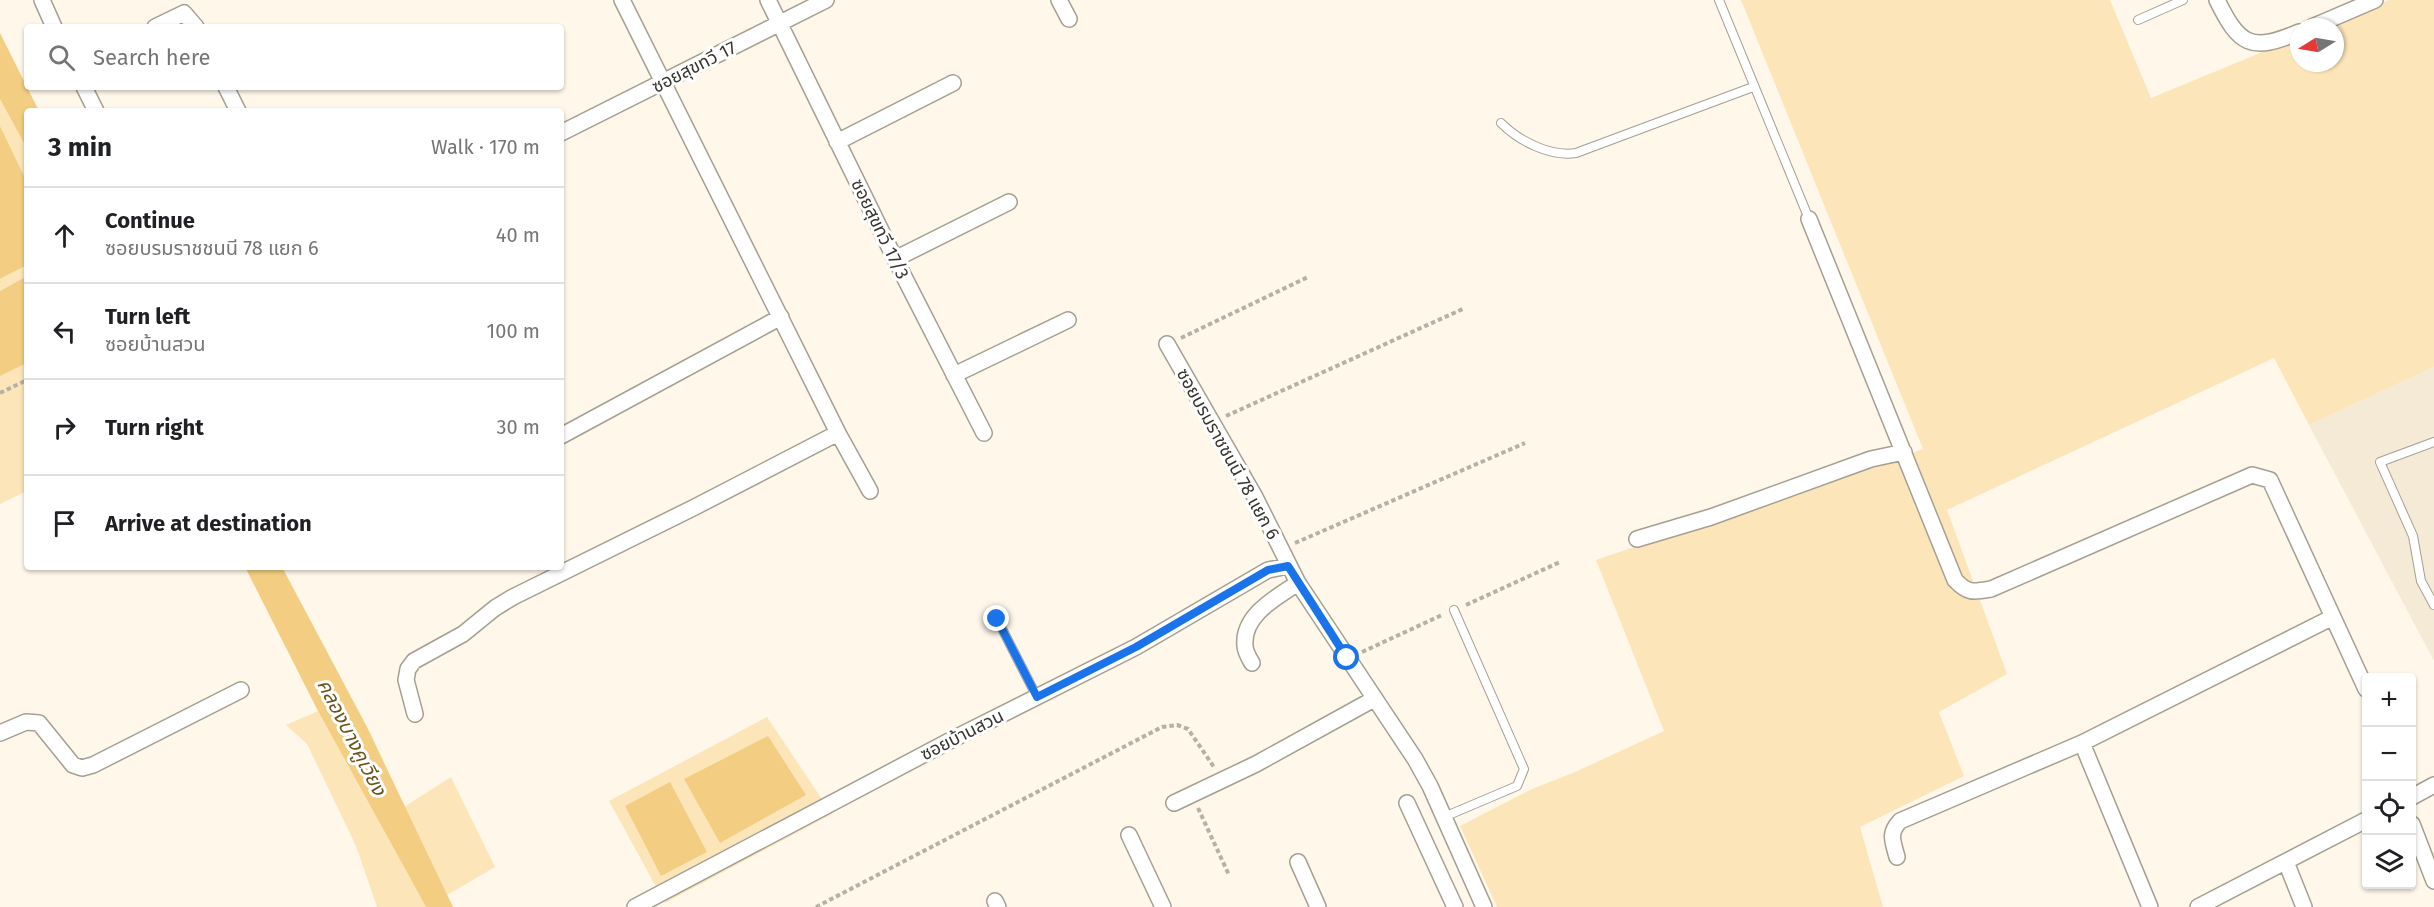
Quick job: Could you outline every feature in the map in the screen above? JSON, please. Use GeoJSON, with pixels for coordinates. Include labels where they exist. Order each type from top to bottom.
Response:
{"type":"FeatureCollection","features":[{"type":"Feature","properties":{"kind":"street"},"geometry":{"type":"LineString","coordinates":[[42,0],[53,24]]}},
{"type":"Feature","properties":{"kind":"street"},"geometry":{"type":"LineString","coordinates":[[622,0],[838,433],[870,491]]}},
{"type":"Feature","properties":{"kind":"street","name":"ซอยสุขทวี 17/3"},"geometry":{"type":"LineString","coordinates":[[768,0],[895,259],[984,433]]}},
{"type":"Feature","properties":{"kind":"street","name":"ซอยสุขทวี 17"},"geometry":{"type":"LineString","coordinates":[[564,132],[826,0]]}},
{"type":"Feature","properties":{"kind":"street"},"geometry":{"type":"LineString","coordinates":[[1059,0],[1069,19]]}},
{"type":"Feature","properties":{"kind":"street"},"geometry":{"type":"LineString","coordinates":[[2217,0],[2229,24],[2243,39],[2255,43],[2275,42],[2290,36]]}},
{"type":"Feature","properties":{"kind":"street"},"geometry":{"type":"LineString","coordinates":[[2328,18],[2351,5],[2375,0]]}},
{"type":"Feature","properties":{"kind":"street"},"geometry":{"type":"LineString","coordinates":[[159,24],[181,6],[194,24]]}},
{"type":"Feature","properties":{"kind":"street"},"geometry":{"type":"LineString","coordinates":[[837,142],[953,83]]}},
{"type":"Feature","properties":{"kind":"street"},"geometry":{"type":"LineString","coordinates":[[86,90],[94,108]]}},
{"type":"Feature","properties":{"kind":"street"},"geometry":{"type":"LineString","coordinates":[[228,90],[236,108]]}},
{"type":"Feature","properties":{"kind":"street"},"geometry":{"type":"LineString","coordinates":[[895,259],[1009,202]]}},
{"type":"Feature","properties":{"kind":"street"},"geometry":{"type":"LineString","coordinates":[[1809,219],[1955,580],[1964,590],[1975,592],[1991,589],[2252,476],[2270,480],[2362,678]]}},
{"type":"Feature","properties":{"kind":"street"},"geometry":{"type":"LineString","coordinates":[[564,434],[781,317]]}},
{"type":"Feature","properties":{"kind":"street"},"geometry":{"type":"LineString","coordinates":[[954,375],[1068,321]]}},
{"type":"Feature","properties":{"kind":"street","name":"ซอยบรมราชชนนี 78 แยก 6"},"geometry":{"type":"LineString","coordinates":[[1167,344],[1255,497],[1298,583],[1415,759],[1430,786],[1484,907]]}},
{"type":"Feature","properties":{"kind":"street"},"geometry":{"type":"LineString","coordinates":[[415,714],[406,680],[408,669],[414,661],[463,634],[495,608],[513,597],[838,433]]}},
{"type":"Feature","properties":{"kind":"street"},"geometry":{"type":"LineString","coordinates":[[1637,539],[1711,517],[1871,459],[1904,452]]}},
{"type":"Feature","properties":{"kind":"street","name":"ซอยบ้านสวน"},"geometry":{"type":"LineString","coordinates":[[635,907],[1136,647],[1268,570],[1288,566]]}},
{"type":"Feature","properties":{"kind":"street"},"geometry":{"type":"LineString","coordinates":[[1252,663],[1244,647],[1246,631],[1268,603],[1298,583]]}},
{"type":"Feature","properties":{"kind":"street"},"geometry":{"type":"LineString","coordinates":[[1898,857],[1892,840],[1893,829],[1900,821],[2082,743],[2333,617]]}},
{"type":"Feature","properties":{"kind":"street"},"geometry":{"type":"LineString","coordinates":[[0,733],[26,722],[39,723],[73,765],[82,768],[93,765],[241,690]]}},
{"type":"Feature","properties":{"kind":"street"},"geometry":{"type":"LineString","coordinates":[[1174,803],[1256,764],[1374,699]]}},
{"type":"Feature","properties":{"kind":"street"},"geometry":{"type":"LineString","coordinates":[[2082,743],[2150,907]]}},
{"type":"Feature","properties":{"kind":"street"},"geometry":{"type":"LineString","coordinates":[[2416,791],[2434,785]]}},
{"type":"Feature","properties":{"kind":"street"},"geometry":{"type":"LineString","coordinates":[[1407,803],[1455,907]]}},
{"type":"Feature","properties":{"kind":"street"},"geometry":{"type":"LineString","coordinates":[[2198,907],[2362,823]]}},
{"type":"Feature","properties":{"kind":"street"},"geometry":{"type":"LineString","coordinates":[[2416,834],[2434,881]]}},
{"type":"Feature","properties":{"kind":"street"},"geometry":{"type":"LineString","coordinates":[[1128,835],[1163,907]]}},
{"type":"Feature","properties":{"kind":"street"},"geometry":{"type":"LineString","coordinates":[[1298,862],[1318,907]]}},
{"type":"Feature","properties":{"kind":"street"},"geometry":{"type":"LineString","coordinates":[[2286,862],[2304,907]]}},
{"type":"Feature","properties":{"kind":"lane"},"geometry":{"type":"LineString","coordinates":[[1719,0],[1809,219]]}},
{"type":"Feature","properties":{"kind":"lane"},"geometry":{"type":"LineString","coordinates":[[2138,20],[2183,0]]}},
{"type":"Feature","properties":{"kind":"lane"},"geometry":{"type":"LineString","coordinates":[[1501,123],[1511,133],[1543,149],[1562,155],[1576,153],[1753,87]]}},
{"type":"Feature","properties":{"kind":"lane"},"geometry":{"type":"LineString","coordinates":[[2434,442],[2380,462],[2413,536],[2421,581],[2434,605]]}},
{"type":"Feature","properties":{"kind":"lane"},"geometry":{"type":"LineString","coordinates":[[1444,817],[1517,786],[1524,769],[1454,610]]}},
{"type":"Feature","properties":{"kind":"lane"},"geometry":{"type":"LineString","coordinates":[[997,619],[1037,697]]}},
{"type":"Feature","properties":{"kind":"path"},"geometry":{"type":"LineString","coordinates":[[1167,344],[1308,277]]}},
{"type":"Feature","properties":{"kind":"path"},"geometry":{"type":"LineString","coordinates":[[1212,422],[1465,309]]}},
{"type":"Feature","properties":{"kind":"path"},"geometry":{"type":"LineString","coordinates":[[0,393],[24,381]]}},
{"type":"Feature","properties":{"kind":"path"},"geometry":{"type":"LineString","coordinates":[[1280,549],[1525,443]]}},
{"type":"Feature","properties":{"kind":"path"},"geometry":{"type":"LineString","coordinates":[[816,907],[1162,727],[1177,725],[1188,729],[1223,780]]}},
{"type":"Feature","properties":{"kind":"path"},"geometry":{"type":"LineString","coordinates":[[1192,795],[1229,875]]}},
{"type":"Feature","properties":{"kind":"shaded area"},"geometry":{"type":"Polygon","coordinates":[[[1741,0],[2110,0],[2151,98],[2290,41],[2290,72],[2344,72],[2344,18],[2389,0],[2434,0],[2434,367],[2309,425],[2274,358],[1947,510],[2007,674],[1939,712],[1964,776],[1860,827],[1883,907],[1497,907],[1460,826],[1532,789],[1664,731],[1596,560],[1923,449],[1741,0]]]}},
{"type":"Feature","properties":{"kind":"shaded area"},"geometry":{"type":"Polygon","coordinates":[[[0,99],[24,143],[24,176],[0,126],[0,99]]]}},
{"type":"Feature","properties":{"kind":"shaded area"},"geometry":{"type":"Polygon","coordinates":[[[24,267],[24,278],[0,291],[0,279],[24,267]]]}},
{"type":"Feature","properties":{"kind":"shaded area"},"geometry":{"type":"Polygon","coordinates":[[[24,364],[24,492],[0,504],[0,376],[24,364]]]}},
{"type":"Feature","properties":{"kind":"shaded area"},"geometry":{"type":"Polygon","coordinates":[[[2434,367],[2434,661],[2309,425],[2434,367]]]}},
{"type":"Feature","properties":{"kind":"shaded area"},"geometry":{"type":"Polygon","coordinates":[[[318,711],[426,907],[377,907],[356,846],[307,744],[286,725],[318,711]]]}},
{"type":"Feature","properties":{"kind":"shaded area"},"geometry":{"type":"Polygon","coordinates":[[[767,717],[832,814],[665,903],[609,801],[767,717]]]}},
{"type":"Feature","properties":{"kind":"shaded area"},"geometry":{"type":"Polygon","coordinates":[[[451,777],[495,867],[447,895],[404,807],[451,777]]]}},
{"type":"Feature","properties":{"kind":"water"},"geometry":{"type":"Polygon","coordinates":[[[0,33],[24,81],[24,90],[28,90],[38,108],[24,108],[24,143],[0,99],[0,33]]]}},
{"type":"Feature","properties":{"kind":"water"},"geometry":{"type":"Polygon","coordinates":[[[0,126],[24,176],[24,267],[0,279],[0,126]]]}},
{"type":"Feature","properties":{"kind":"water"},"geometry":{"type":"Polygon","coordinates":[[[24,278],[24,364],[0,376],[0,291],[24,278]]]}},
{"type":"Feature","properties":{"kind":"water","name":"คลองบางคูเวียง"},"geometry":{"type":"Polygon","coordinates":[[[247,570],[284,570],[367,727],[453,907],[426,907],[318,711],[247,570]]]}},
{"type":"Feature","properties":{"kind":"water"},"geometry":{"type":"Polygon","coordinates":[[[768,736],[806,795],[720,843],[684,779],[768,736]]]}},
{"type":"Feature","properties":{"kind":"water"},"geometry":{"type":"Polygon","coordinates":[[[670,782],[707,852],[661,876],[625,806],[670,782]]]}},
{"type":"Feature","properties":{"kind":"route"},"geometry":{"type":"LineString","coordinates":[[997,619],[1037,697],[1136,647],[1268,570],[1288,566],[1347,658]]}}]}
